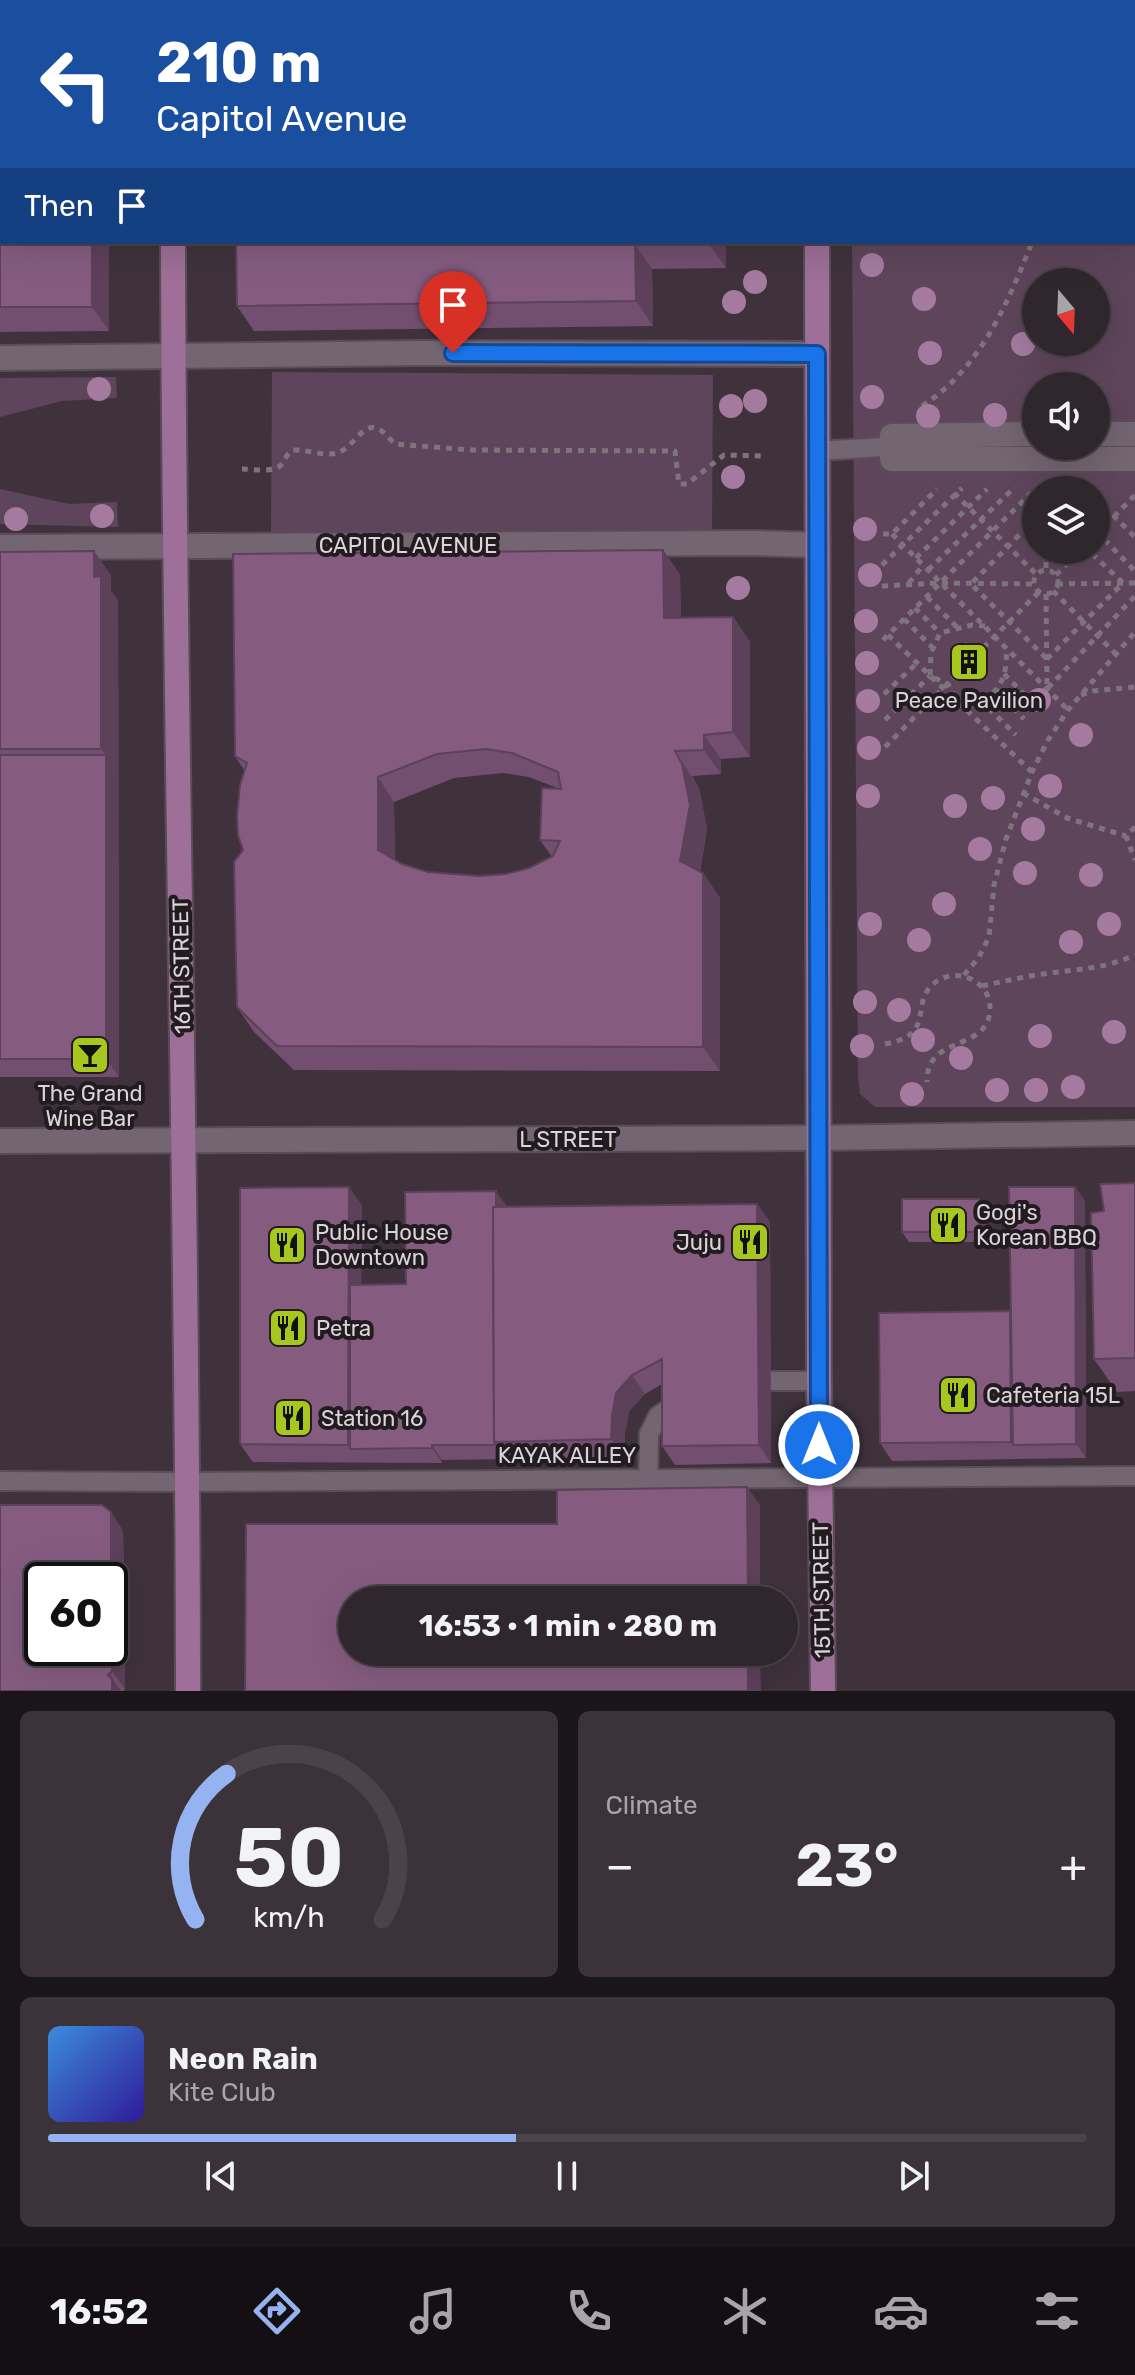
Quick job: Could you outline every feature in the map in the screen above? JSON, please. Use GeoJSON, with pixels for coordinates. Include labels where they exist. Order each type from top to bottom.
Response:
{"type":"FeatureCollection","features":[{"type":"Feature","properties":{"kind":"main road","name":"16TH STREET"},"geometry":{"type":"LineString","coordinates":[[173,244],[174,546],[185,1140],[188,1691]]}},
{"type":"Feature","properties":{"kind":"main road","name":"15TH STREET"},"geometry":{"type":"LineString","coordinates":[[817,244],[819,1381],[823,1691]]}},
{"type":"Feature","properties":{"kind":"street"},"geometry":{"type":"LineString","coordinates":[[0,358],[422,353],[817,354]]}},
{"type":"Feature","properties":{"kind":"street"},"geometry":{"type":"LineString","coordinates":[[1110,434],[1135,434]]}},
{"type":"Feature","properties":{"kind":"street"},"geometry":{"type":"LineString","coordinates":[[1110,445],[1135,445]]}},
{"type":"Feature","properties":{"kind":"street"},"geometry":{"type":"LineString","coordinates":[[887,447],[1022,451],[892,459],[887,447]]}},
{"type":"Feature","properties":{"kind":"street"},"geometry":{"type":"LineString","coordinates":[[1110,457],[1135,459]]}},
{"type":"Feature","properties":{"kind":"street","name":"CAPITOL AVENUE"},"geometry":{"type":"LineString","coordinates":[[0,547],[817,545]]}},
{"type":"Feature","properties":{"kind":"street","name":"L STREET"},"geometry":{"type":"LineString","coordinates":[[0,1141],[819,1138],[1135,1133]]}},
{"type":"Feature","properties":{"kind":"lane"},"geometry":{"type":"LineString","coordinates":[[817,451],[887,447]]}},
{"type":"Feature","properties":{"kind":"lane"},"geometry":{"type":"LineString","coordinates":[[771,1381],[819,1381]]}},
{"type":"Feature","properties":{"kind":"lane"},"geometry":{"type":"LineString","coordinates":[[648,1479],[649,1434],[658,1416],[674,1405]]}},
{"type":"Feature","properties":{"kind":"lane","name":"KAYAK ALLEY"},"geometry":{"type":"LineString","coordinates":[[0,1481],[1135,1476]]}},
{"type":"Feature","properties":{"kind":"path"},"geometry":{"type":"LineString","coordinates":[[919,408],[944,391],[973,360],[988,337],[1031,244]]}},
{"type":"Feature","properties":{"kind":"path"},"geometry":{"type":"LineString","coordinates":[[242,469],[275,469],[293,450],[321,454],[344,450],[367,428],[374,427],[396,444],[470,450],[675,451],[679,484],[687,484],[724,455],[765,456]]}},
{"type":"Feature","properties":{"kind":"path"},"geometry":{"type":"LineString","coordinates":[[882,565],[956,494],[1022,452]]}},
{"type":"Feature","properties":{"kind":"path"},"geometry":{"type":"LineString","coordinates":[[916,558],[1022,452]]}},
{"type":"Feature","properties":{"kind":"path"},"geometry":{"type":"LineString","coordinates":[[908,585],[1043,460]]}},
{"type":"Feature","properties":{"kind":"path"},"geometry":{"type":"LineString","coordinates":[[892,534],[943,482]]}},
{"type":"Feature","properties":{"kind":"path"},"geometry":{"type":"LineString","coordinates":[[949,488],[1036,574]]}},
{"type":"Feature","properties":{"kind":"path"},"geometry":{"type":"LineString","coordinates":[[1110,520],[1135,495]]}},
{"type":"Feature","properties":{"kind":"path"},"geometry":{"type":"LineString","coordinates":[[1022,502],[886,638],[946,686],[957,701],[1032,772]]}},
{"type":"Feature","properties":{"kind":"path"},"geometry":{"type":"LineString","coordinates":[[1110,512],[1135,537]]}},
{"type":"Feature","properties":{"kind":"path"},"geometry":{"type":"LineString","coordinates":[[971,584],[1022,532]]}},
{"type":"Feature","properties":{"kind":"path"},"geometry":{"type":"LineString","coordinates":[[883,534],[892,534],[1068,710]]}},
{"type":"Feature","properties":{"kind":"path"},"geometry":{"type":"LineString","coordinates":[[1110,546],[1135,571]]}},
{"type":"Feature","properties":{"kind":"path"},"geometry":{"type":"LineString","coordinates":[[1046,564],[1046,570]]}},
{"type":"Feature","properties":{"kind":"path"},"geometry":{"type":"LineString","coordinates":[[1056,575],[1067,564]]}},
{"type":"Feature","properties":{"kind":"path"},"geometry":{"type":"LineString","coordinates":[[1103,564],[1123,583]]}},
{"type":"Feature","properties":{"kind":"path"},"geometry":{"type":"LineString","coordinates":[[1036,574],[1046,570],[1056,575]]}},
{"type":"Feature","properties":{"kind":"path"},"geometry":{"type":"LineString","coordinates":[[1034,584],[1036,574]]}},
{"type":"Feature","properties":{"kind":"path"},"geometry":{"type":"LineString","coordinates":[[885,747],[1010,622],[1042,593],[1053,591],[1057,584],[1056,575]]}},
{"type":"Feature","properties":{"kind":"path"},"geometry":{"type":"LineString","coordinates":[[1047,659],[1123,583]]}},
{"type":"Feature","properties":{"kind":"path"},"geometry":{"type":"LineString","coordinates":[[1057,584],[1135,583]]}},
{"type":"Feature","properties":{"kind":"path"},"geometry":{"type":"LineString","coordinates":[[971,584],[1047,659]]}},
{"type":"Feature","properties":{"kind":"path"},"geometry":{"type":"LineString","coordinates":[[882,586],[1034,584],[1042,593],[1047,688]]}},
{"type":"Feature","properties":{"kind":"path"},"geometry":{"type":"LineString","coordinates":[[1053,591],[1116,654]]}},
{"type":"Feature","properties":{"kind":"path"},"geometry":{"type":"LineString","coordinates":[[1047,688],[1135,596]]}},
{"type":"Feature","properties":{"kind":"path"},"geometry":{"type":"LineString","coordinates":[[927,597],[957,627]]}},
{"type":"Feature","properties":{"kind":"path"},"geometry":{"type":"LineString","coordinates":[[915,608],[940,633]]}},
{"type":"Feature","properties":{"kind":"path"},"geometry":{"type":"LineString","coordinates":[[904,619],[932,647]]}},
{"type":"Feature","properties":{"kind":"path"},"geometry":{"type":"LineString","coordinates":[[885,720],[930,676],[932,647],[940,633],[957,627],[985,626]]}},
{"type":"Feature","properties":{"kind":"path"},"geometry":{"type":"LineString","coordinates":[[964,975],[979,957],[989,937],[994,885],[1006,839],[1032,772],[1068,710],[1135,632]]}},
{"type":"Feature","properties":{"kind":"path"},"geometry":{"type":"LineString","coordinates":[[957,701],[970,703],[997,690],[1007,665],[1006,647]]}},
{"type":"Feature","properties":{"kind":"path"},"geometry":{"type":"LineString","coordinates":[[884,694],[917,663]]}},
{"type":"Feature","properties":{"kind":"path"},"geometry":{"type":"LineString","coordinates":[[1004,674],[1031,701]]}},
{"type":"Feature","properties":{"kind":"path"},"geometry":{"type":"LineString","coordinates":[[1080,695],[1135,687]]}},
{"type":"Feature","properties":{"kind":"path"},"geometry":{"type":"LineString","coordinates":[[997,690],[1024,719]]}},
{"type":"Feature","properties":{"kind":"path"},"geometry":{"type":"LineString","coordinates":[[980,700],[1016,735]]}},
{"type":"Feature","properties":{"kind":"path"},"geometry":{"type":"LineString","coordinates":[[1023,793],[1067,818],[1126,836]]}},
{"type":"Feature","properties":{"kind":"path"},"geometry":{"type":"LineString","coordinates":[[1126,836],[1135,827]]}},
{"type":"Feature","properties":{"kind":"path"},"geometry":{"type":"LineString","coordinates":[[1126,836],[1135,860]]}},
{"type":"Feature","properties":{"kind":"path"},"geometry":{"type":"LineString","coordinates":[[982,986],[1026,976],[1097,968],[1135,955]]}},
{"type":"Feature","properties":{"kind":"path"},"geometry":{"type":"LineString","coordinates":[[885,1044],[910,1034],[919,1025],[927,992],[934,984],[953,975],[964,975],[982,986],[990,1005],[986,1025],[970,1039],[948,1046],[929,1068],[927,1082]]}},
{"type":"Feature","properties":{"kind":"shaded area"},"geometry":{"type":"Polygon","coordinates":[[[852,244],[1135,244],[1135,1107],[875,1107],[860,1094],[852,244]]]}},
{"type":"Feature","properties":{"kind":"shaded area"},"geometry":{"type":"Polygon","coordinates":[[[272,372],[713,375],[712,534],[271,532],[272,372]]]}},
{"type":"Feature","properties":{"kind":"shaded area"},"geometry":{"type":"Polygon","coordinates":[[[116,377],[117,398],[62,401],[0,417],[0,378],[116,377]]]}},
{"type":"Feature","properties":{"kind":"shaded area"},"geometry":{"type":"Polygon","coordinates":[[[0,489],[69,504],[117,502],[118,527],[0,524],[0,489]]]}},
{"type":"Feature","properties":{"kind":"building"},"geometry":{"type":"Polygon","coordinates":[[[0,244],[92,244],[92,307],[0,307],[0,244]]]}},
{"type":"Feature","properties":{"kind":"building"},"geometry":{"type":"Polygon","coordinates":[[[236,244],[635,244],[636,301],[237,306],[236,244]]]}},
{"type":"Feature","properties":{"kind":"building"},"geometry":{"type":"Polygon","coordinates":[[[663,550],[664,618],[733,617],[733,732],[704,735],[704,750],[675,751],[682,764],[690,805],[680,861],[703,873],[703,1047],[277,1046],[237,1007],[234,862],[243,850],[237,816],[240,785],[247,763],[235,756],[233,554],[663,550]],[[486,749],[437,754],[378,777],[378,850],[402,864],[428,872],[479,876],[529,868],[553,856],[560,841],[540,840],[542,788],[561,789],[558,772],[512,753],[486,749]]]}},
{"type":"Feature","properties":{"kind":"building"},"geometry":{"type":"Polygon","coordinates":[[[94,551],[94,577],[101,576],[101,749],[0,749],[0,552],[94,551]]]}},
{"type":"Feature","properties":{"kind":"building","name":"Peace Pavilion"},"geometry":{"type":"Polygon","coordinates":[[[966,640],[983,658],[966,675],[949,657],[966,640]]]}},
{"type":"Feature","properties":{"kind":"building"},"geometry":{"type":"Polygon","coordinates":[[[0,755],[106,755],[106,1059],[0,1059],[0,755]]]}},
{"type":"Feature","properties":{"kind":"building"},"geometry":{"type":"Polygon","coordinates":[[[1135,1183],[1135,1358],[1094,1359],[1091,1213],[1104,1211],[1100,1184],[1135,1183]]]}},
{"type":"Feature","properties":{"kind":"building"},"geometry":{"type":"Polygon","coordinates":[[[349,1187],[348,1445],[240,1444],[240,1188],[349,1187]]]}},
{"type":"Feature","properties":{"kind":"building"},"geometry":{"type":"Polygon","coordinates":[[[1009,1187],[1075,1187],[1076,1444],[1013,1445],[1009,1187]]]}},
{"type":"Feature","properties":{"kind":"building"},"geometry":{"type":"Polygon","coordinates":[[[496,1191],[496,1207],[493,1207],[494,1442],[497,1445],[350,1449],[350,1285],[406,1284],[405,1192],[496,1191]]]}},
{"type":"Feature","properties":{"kind":"building","name":"Gogi's Korean BBQ"},"geometry":{"type":"Polygon","coordinates":[[[902,1199],[979,1199],[979,1232],[902,1232],[902,1199]]]}},
{"type":"Feature","properties":{"kind":"building"},"geometry":{"type":"Polygon","coordinates":[[[757,1204],[759,1445],[662,1446],[662,1359],[632,1375],[616,1393],[611,1439],[494,1442],[493,1207],[757,1204]]]}},
{"type":"Feature","properties":{"kind":"building","name":"Cafeteria 15L"},"geometry":{"type":"Polygon","coordinates":[[[1010,1311],[1011,1442],[880,1443],[879,1313],[1010,1311]]]}},
{"type":"Feature","properties":{"kind":"building"},"geometry":{"type":"Polygon","coordinates":[[[747,1487],[748,1586],[338,1586],[338,1666],[748,1666],[748,1691],[245,1691],[246,1524],[557,1524],[557,1490],[747,1487]]]}},
{"type":"Feature","properties":{"kind":"building"},"geometry":{"type":"Polygon","coordinates":[[[0,1505],[102,1505],[111,1512],[111,1560],[108,1562],[24,1562],[24,1666],[112,1666],[108,1675],[112,1679],[112,1691],[0,1691],[0,1505]]]}},
{"type":"Feature","properties":{"kind":"place","name":"Peace Pavilion"},"geometry":{"type":"Point","coordinates":[969,662]}},
{"type":"Feature","properties":{"kind":"place","name":"The Grand Wine Bar"},"geometry":{"type":"Point","coordinates":[90,1055]}},
{"type":"Feature","properties":{"kind":"place","name":"Gogi's Korean BBQ"},"geometry":{"type":"Point","coordinates":[948,1225]}},
{"type":"Feature","properties":{"kind":"place","name":"Juju"},"geometry":{"type":"Point","coordinates":[750,1242]}},
{"type":"Feature","properties":{"kind":"place","name":"Public House Downtown"},"geometry":{"type":"Point","coordinates":[287,1245]}},
{"type":"Feature","properties":{"kind":"place","name":"Petra"},"geometry":{"type":"Point","coordinates":[288,1328]}},
{"type":"Feature","properties":{"kind":"place","name":"Cafeteria 15L"},"geometry":{"type":"Point","coordinates":[958,1395]}},
{"type":"Feature","properties":{"kind":"place","name":"Station 16"},"geometry":{"type":"Point","coordinates":[293,1418]}},
{"type":"Feature","properties":{"kind":"route"},"geometry":{"type":"LineString","coordinates":[[453,353],[817,354],[819,1445]]}}]}
